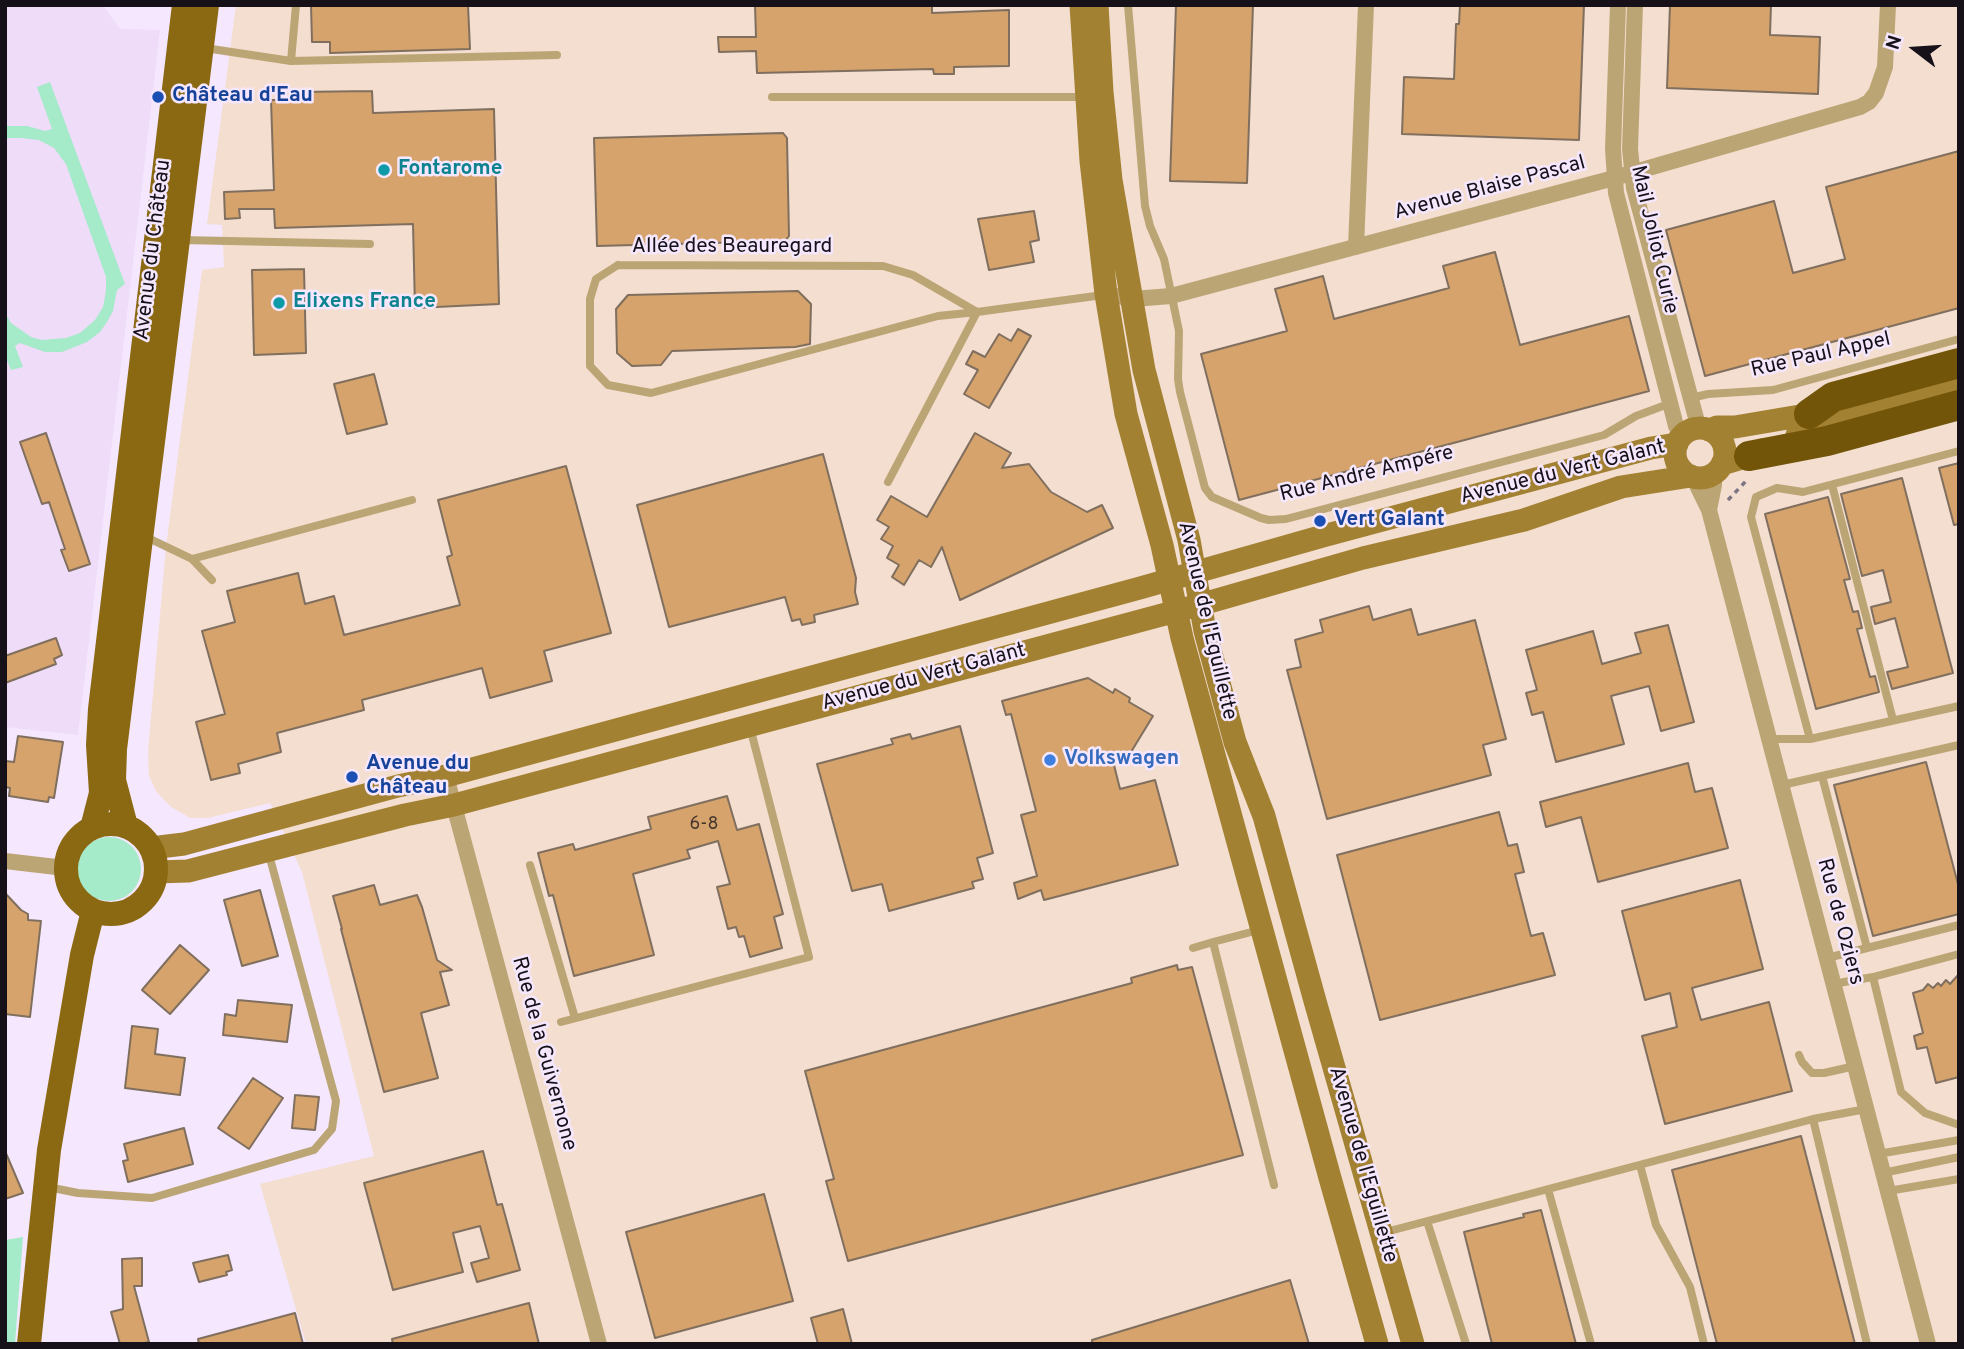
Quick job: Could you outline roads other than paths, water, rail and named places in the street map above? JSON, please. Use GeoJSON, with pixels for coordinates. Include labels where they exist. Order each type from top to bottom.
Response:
{"type":"FeatureCollection","features":[{"type":"Feature","properties":{"kind":"highway"},"geometry":{"type":"LineString","coordinates":[[1809,414],[1833,397],[1959,363]]}},
{"type":"Feature","properties":{"kind":"highway"},"geometry":{"type":"LineString","coordinates":[[1714,469],[1959,405]]}},
{"type":"Feature","properties":{"kind":"main road","name":"Avenue du Château"},"geometry":{"type":"LineString","coordinates":[[92,828],[101,793],[98,745],[100,709],[184,5]]}},
{"type":"Feature","properties":{"kind":"main road","name":"Avenue du Château"},"geometry":{"type":"LineString","coordinates":[[126,826],[116,793],[114,766],[207,5]]}},
{"type":"Feature","properties":{"kind":"main road"},"geometry":{"type":"LineString","coordinates":[[110,824],[126,826],[141,836],[151,848],[156,872],[154,884],[140,904],[126,912],[111,915],[93,911],[80,902],[68,884],[65,868],[70,850],[79,837],[92,828],[110,824]]}},
{"type":"Feature","properties":{"kind":"main road"},"geometry":{"type":"LineString","coordinates":[[29,1344],[49,1150],[79,968],[93,911]]}},
{"type":"Feature","properties":{"kind":"street","name":"Avenue de l'Eguillette"},"geometry":{"type":"LineString","coordinates":[[1081,5],[1091,161],[1106,294],[1126,414],[1162,545],[1176,611],[1377,1344]]}},
{"type":"Feature","properties":{"kind":"street","name":"Avenue de l'Eguillette"},"geometry":{"type":"LineString","coordinates":[[1097,5],[1111,180],[1144,370],[1189,540],[1205,631],[1235,742],[1264,816],[1413,1344]]}},
{"type":"Feature","properties":{"kind":"street"},"geometry":{"type":"LineString","coordinates":[[1356,247],[1366,5]]}},
{"type":"Feature","properties":{"kind":"street","name":"Mail Joliot Curie"},"geometry":{"type":"LineString","coordinates":[[1618,5],[1613,149],[1616,193],[1676,426],[1692,435]]}},
{"type":"Feature","properties":{"kind":"street","name":"Mail Joliot Curie"},"geometry":{"type":"LineString","coordinates":[[1636,5],[1630,149],[1632,173],[1691,397],[1692,435]]}},
{"type":"Feature","properties":{"kind":"street","name":"Avenue Blaise Pascal"},"geometry":{"type":"LineString","coordinates":[[1106,294],[1133,299],[1171,296],[1614,178],[1860,107],[1869,102],[1876,93],[1885,67],[1888,5]]}},
{"type":"Feature","properties":{"kind":"street"},"geometry":{"type":"LineString","coordinates":[[1903,399],[1959,384]]}},
{"type":"Feature","properties":{"kind":"street","name":"Rue André Ampére"},"geometry":{"type":"LineString","coordinates":[[1671,403],[1691,397]]}},
{"type":"Feature","properties":{"kind":"street","name":"Avenue du Vert Galant"},"geometry":{"type":"LineString","coordinates":[[151,848],[184,844],[398,786],[446,776],[1196,573],[1322,536],[1651,448],[1717,427],[1735,427],[1903,399]]}},
{"type":"Feature","properties":{"kind":"street","name":"Avenue du Vert Galant"},"geometry":{"type":"LineString","coordinates":[[156,872],[188,871],[454,805],[1199,605],[1363,558],[1524,520],[1621,487],[1714,469],[1783,440],[1903,399]]}},
{"type":"Feature","properties":{"kind":"street"},"geometry":{"type":"LineString","coordinates":[[1716,434],[1723,444],[1725,456],[1714,469],[1683,471],[1676,457],[1692,435],[1716,434]]}},
{"type":"Feature","properties":{"kind":"street","name":"Rue de Oziers"},"geometry":{"type":"LineString","coordinates":[[1714,469],[1709,510],[1928,1344]]}},
{"type":"Feature","properties":{"kind":"street","name":"Rue de la Guivernone"},"geometry":{"type":"LineString","coordinates":[[446,776],[599,1344]]}},
{"type":"Feature","properties":{"kind":"street"},"geometry":{"type":"LineString","coordinates":[[5,861],[65,868]]}},
{"type":"Feature","properties":{"kind":"lane"},"geometry":{"type":"LineString","coordinates":[[291,61],[296,5]]}},
{"type":"Feature","properties":{"kind":"lane","name":"Rue André Ampére"},"geometry":{"type":"LineString","coordinates":[[1128,5],[1145,205],[1150,226],[1164,259],[1179,331],[1180,392],[1205,488],[1212,497],[1269,520],[1286,519],[1604,435],[1636,415],[1671,403]]}},
{"type":"Feature","properties":{"kind":"lane"},"geometry":{"type":"LineString","coordinates":[[202,48],[291,61],[557,55]]}},
{"type":"Feature","properties":{"kind":"lane"},"geometry":{"type":"LineString","coordinates":[[772,97],[1087,97]]}},
{"type":"Feature","properties":{"kind":"lane"},"geometry":{"type":"LineString","coordinates":[[178,239],[370,244]]}},
{"type":"Feature","properties":{"kind":"lane","name":"Allée des Beauregard"},"geometry":{"type":"LineString","coordinates":[[977,312],[913,275],[883,266],[618,265],[596,279],[590,299],[590,366],[608,385],[651,393],[937,316],[977,312],[1106,294]]}},
{"type":"Feature","properties":{"kind":"lane"},"geometry":{"type":"LineString","coordinates":[[888,482],[977,312]]}},
{"type":"Feature","properties":{"kind":"lane","name":"Rue Paul Appel"},"geometry":{"type":"LineString","coordinates":[[1691,397],[1773,390],[1959,339]]}},
{"type":"Feature","properties":{"kind":"lane"},"geometry":{"type":"LineString","coordinates":[[1810,739],[1751,517],[1756,497],[1777,488],[1803,492],[1959,451]]}},
{"type":"Feature","properties":{"kind":"lane"},"geometry":{"type":"LineString","coordinates":[[1832,485],[1893,720]]}},
{"type":"Feature","properties":{"kind":"lane"},"geometry":{"type":"LineString","coordinates":[[192,559],[412,500]]}},
{"type":"Feature","properties":{"kind":"lane"},"geometry":{"type":"LineString","coordinates":[[141,535],[192,559],[212,580]]}},
{"type":"Feature","properties":{"kind":"lane"},"geometry":{"type":"LineString","coordinates":[[1769,739],[1810,739],[1959,706]]}},
{"type":"Feature","properties":{"kind":"lane"},"geometry":{"type":"LineString","coordinates":[[561,1022],[809,957],[749,725]]}},
{"type":"Feature","properties":{"kind":"lane"},"geometry":{"type":"LineString","coordinates":[[1782,785],[1959,745]]}},
{"type":"Feature","properties":{"kind":"lane"},"geometry":{"type":"LineString","coordinates":[[1822,776],[1867,948]]}},
{"type":"Feature","properties":{"kind":"lane"},"geometry":{"type":"LineString","coordinates":[[45,1186],[78,1193],[152,1198],[314,1150],[332,1129],[336,1101],[267,850]]}},
{"type":"Feature","properties":{"kind":"lane"},"geometry":{"type":"LineString","coordinates":[[530,865],[575,1018]]}},
{"type":"Feature","properties":{"kind":"lane"},"geometry":{"type":"LineString","coordinates":[[1827,958],[1959,925]]}},
{"type":"Feature","properties":{"kind":"lane"},"geometry":{"type":"LineString","coordinates":[[1193,948],[1262,929]]}},
{"type":"Feature","properties":{"kind":"lane"},"geometry":{"type":"LineString","coordinates":[[1213,942],[1274,1185]]}},
{"type":"Feature","properties":{"kind":"lane"},"geometry":{"type":"LineString","coordinates":[[1833,984],[1873,977],[1959,954]]}},
{"type":"Feature","properties":{"kind":"lane"},"geometry":{"type":"LineString","coordinates":[[1873,977],[1901,1092],[1926,1113],[1959,1125]]}},
{"type":"Feature","properties":{"kind":"lane"},"geometry":{"type":"LineString","coordinates":[[1800,1055],[1802,1062],[1812,1073],[1855,1066]]}},
{"type":"Feature","properties":{"kind":"lane"},"geometry":{"type":"LineString","coordinates":[[1381,1234],[1813,1119],[1866,1108]]}},
{"type":"Feature","properties":{"kind":"lane"},"geometry":{"type":"LineString","coordinates":[[1813,1119],[1867,1344]]}},
{"type":"Feature","properties":{"kind":"lane"},"geometry":{"type":"LineString","coordinates":[[1878,1154],[1959,1140]]}},
{"type":"Feature","properties":{"kind":"lane"},"geometry":{"type":"LineString","coordinates":[[1883,1173],[1959,1157]]}},
{"type":"Feature","properties":{"kind":"lane"},"geometry":{"type":"LineString","coordinates":[[1640,1165],[1656,1224],[1690,1287],[1704,1344]]}},
{"type":"Feature","properties":{"kind":"lane"},"geometry":{"type":"LineString","coordinates":[[1888,1192],[1959,1179]]}},
{"type":"Feature","properties":{"kind":"lane"},"geometry":{"type":"LineString","coordinates":[[1548,1189],[1591,1344]]}},
{"type":"Feature","properties":{"kind":"lane"},"geometry":{"type":"LineString","coordinates":[[1427,1221],[1466,1344]]}},
{"type":"Feature","properties":{"kind":"place","name":"Château d'Eau"},"geometry":{"type":"Point","coordinates":[158,97]}},
{"type":"Feature","properties":{"kind":"place","name":"Fontarome"},"geometry":{"type":"Point","coordinates":[384,170]}},
{"type":"Feature","properties":{"kind":"place","name":"Elixens France"},"geometry":{"type":"Point","coordinates":[279,303]}},
{"type":"Feature","properties":{"kind":"place","name":"Vert Galant"},"geometry":{"type":"Point","coordinates":[1320,521]}},
{"type":"Feature","properties":{"kind":"place","name":"Volkswagen"},"geometry":{"type":"Point","coordinates":[1050,760]}},
{"type":"Feature","properties":{"kind":"place","name":"Avenue du Château"},"geometry":{"type":"Point","coordinates":[352,777]}}]}
